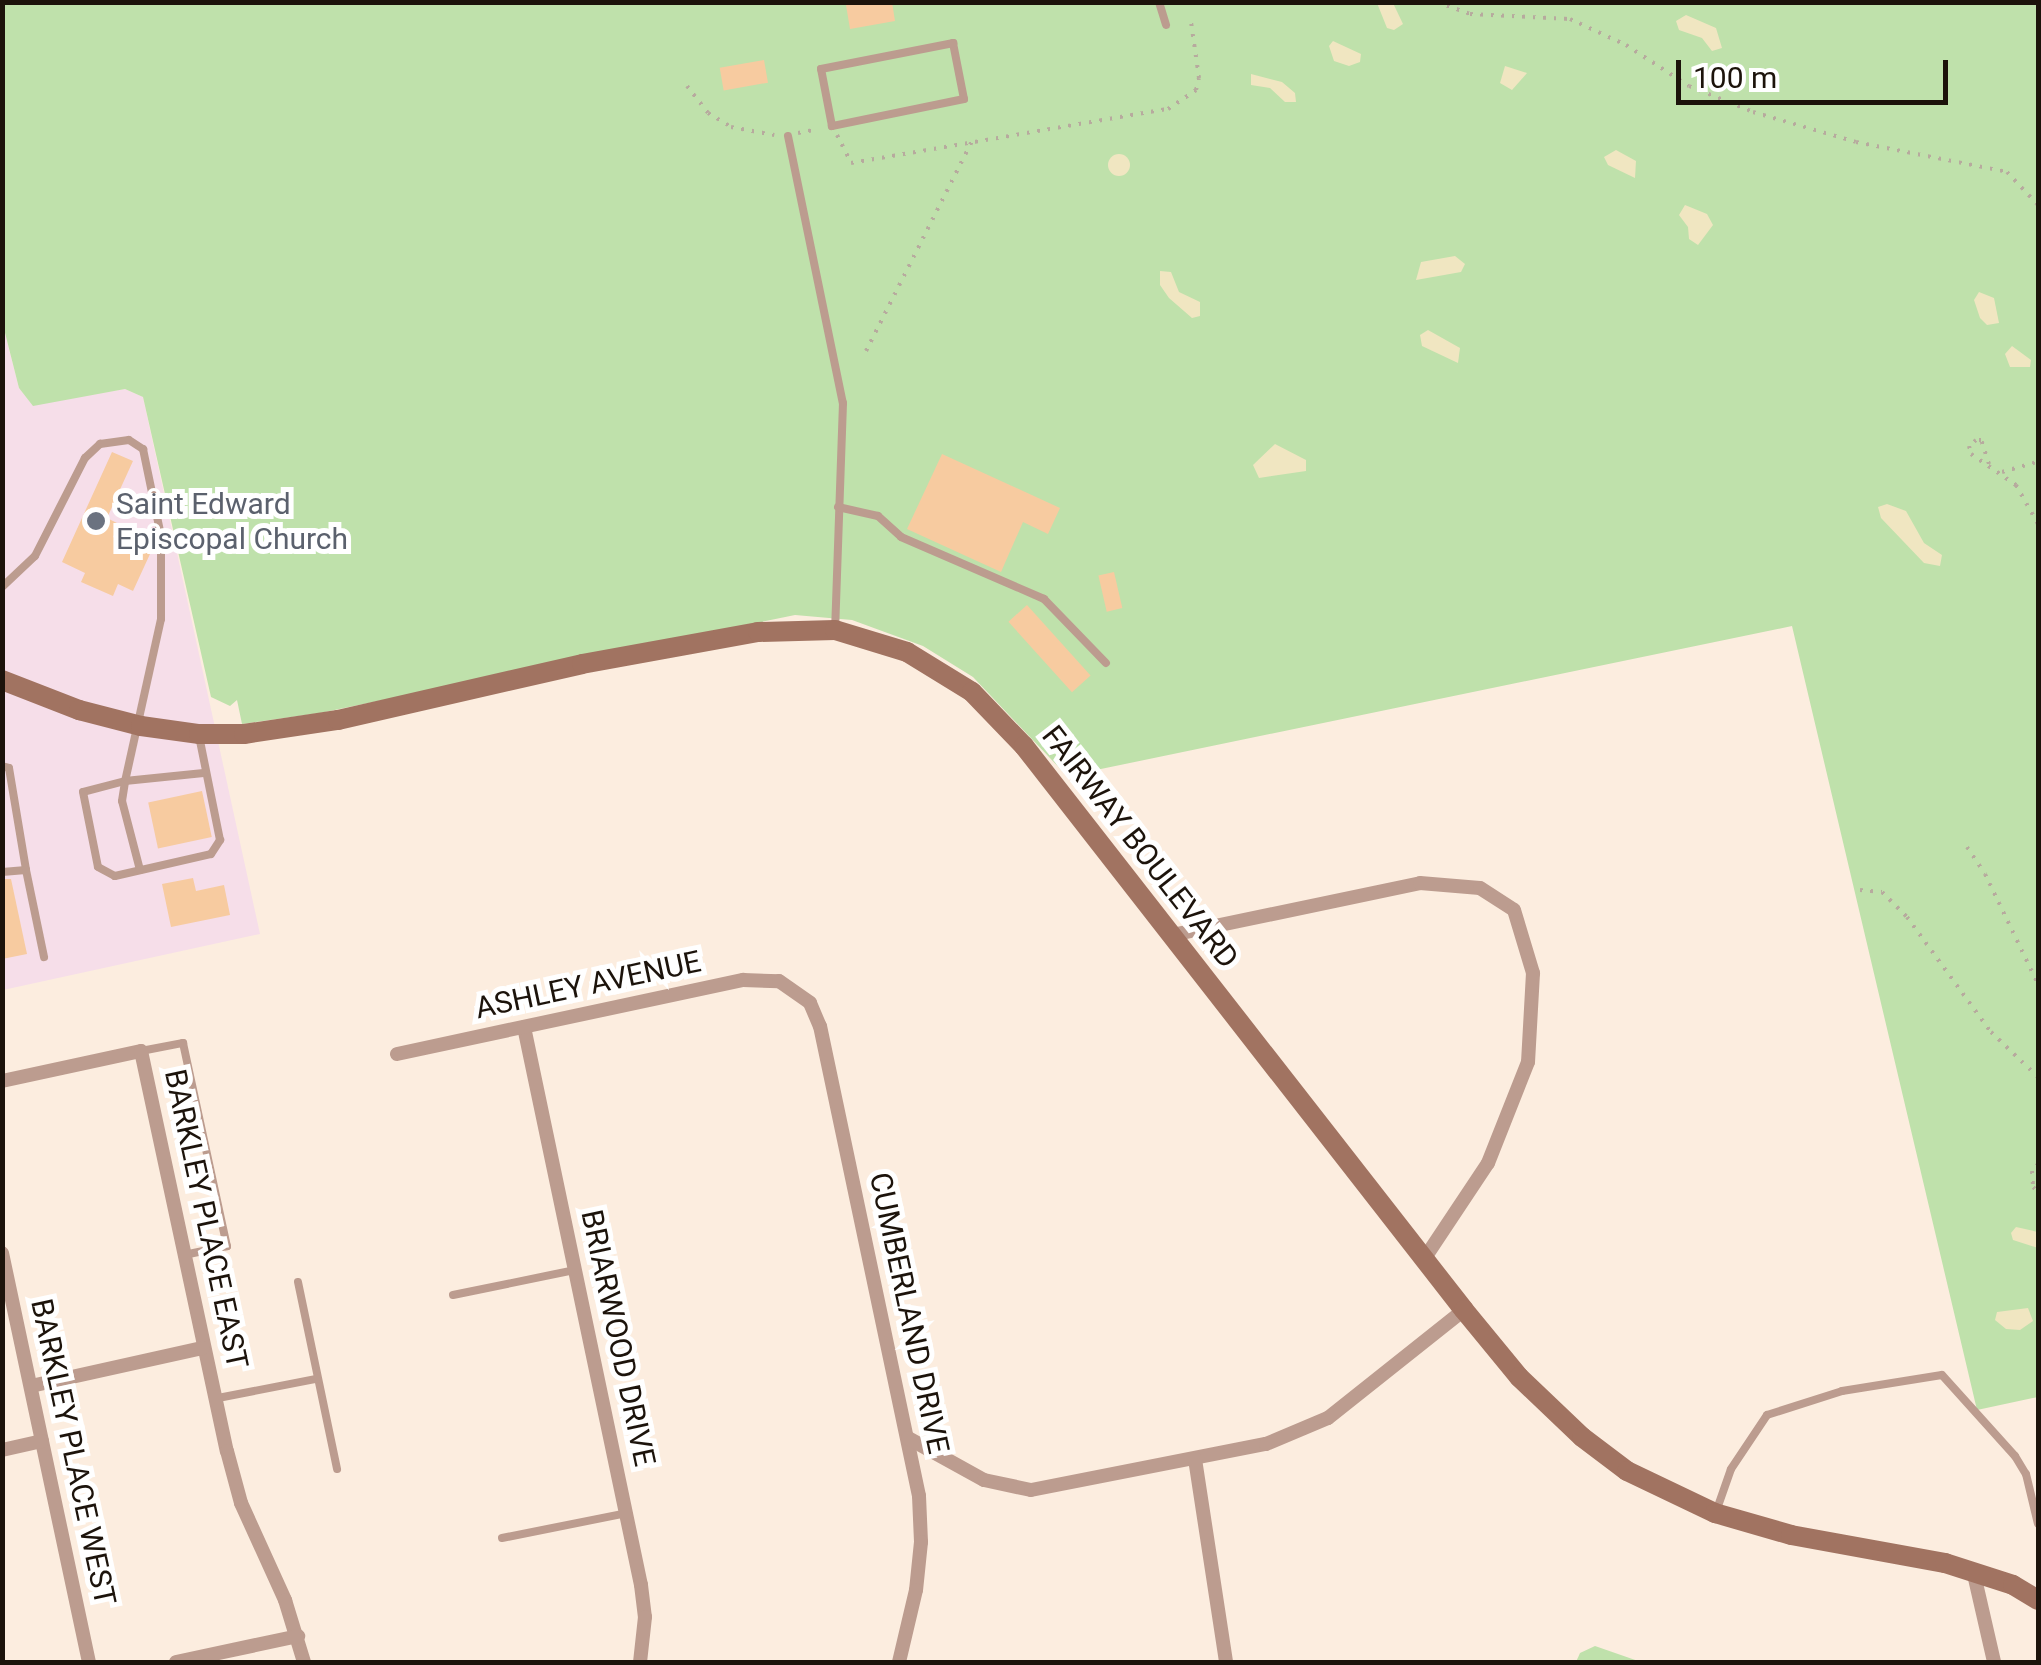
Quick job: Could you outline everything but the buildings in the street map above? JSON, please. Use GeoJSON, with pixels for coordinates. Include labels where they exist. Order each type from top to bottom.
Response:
{"type":"FeatureCollection","features":[{"type":"Feature","properties":{"kind":"street","name":"FAIRWAY BOULEVARD"},"geometry":{"type":"LineString","coordinates":[[2,680],[79,710],[140,726],[198,734],[244,734],[338,720],[680,645],[758,632],[835,630],[907,652],[972,692],[1034,758],[1464,1310],[1519,1377],[1582,1438],[1627,1471],[1715,1513],[1790,1535],[1973,1570],[2038,1600]]}},
{"type":"Feature","properties":{"kind":"street"},"geometry":{"type":"LineString","coordinates":[[1172,935],[1420,883],[1480,888],[1514,910],[1533,972],[1528,1062],[1488,1163],[1425,1258]]}},
{"type":"Feature","properties":{"kind":"street","name":"ASHLEY AVENUE"},"geometry":{"type":"LineString","coordinates":[[398,1054],[743,980],[768,979],[791,986]]}},
{"type":"Feature","properties":{"kind":"street","name":"CUMBERLAND DRIVE"},"geometry":{"type":"LineString","coordinates":[[791,986],[810,1003],[820,1026],[919,1496],[922,1542],[899,1662]]}},
{"type":"Feature","properties":{"kind":"street","name":"BRIARWOOD DRIVE"},"geometry":{"type":"LineString","coordinates":[[524,1027],[627,1513],[645,1617],[640,1662]]}},
{"type":"Feature","properties":{"kind":"street"},"geometry":{"type":"LineString","coordinates":[[2,1081],[141,1051]]}},
{"type":"Feature","properties":{"kind":"street","name":"BARKLEY PLACE EAST"},"geometry":{"type":"LineString","coordinates":[[141,1051],[203,1348],[242,1503],[298,1636],[304,1662]]}},
{"type":"Feature","properties":{"kind":"street","name":"BARKLEY PLACE WEST"},"geometry":{"type":"LineString","coordinates":[[2,1253],[89,1662]]}},
{"type":"Feature","properties":{"kind":"street"},"geometry":{"type":"LineString","coordinates":[[908,1438],[962,1471],[1008,1488],[1058,1488],[1266,1444],[1328,1418],[1464,1310]]}},
{"type":"Feature","properties":{"kind":"street"},"geometry":{"type":"LineString","coordinates":[[31,1386],[203,1348]]}},
{"type":"Feature","properties":{"kind":"street"},"geometry":{"type":"LineString","coordinates":[[2,1450],[42,1441]]}},
{"type":"Feature","properties":{"kind":"street"},"geometry":{"type":"LineString","coordinates":[[1195,1459],[1226,1662]]}},
{"type":"Feature","properties":{"kind":"street"},"geometry":{"type":"LineString","coordinates":[[1973,1570],[1994,1662]]}},
{"type":"Feature","properties":{"kind":"street"},"geometry":{"type":"LineString","coordinates":[[176,1662],[298,1636]]}},
{"type":"Feature","properties":{"kind":"lane"},"geometry":{"type":"LineString","coordinates":[[1159,2],[1166,25]]}},
{"type":"Feature","properties":{"kind":"lane"},"geometry":{"type":"LineString","coordinates":[[953,42],[964,99],[832,126],[821,70],[953,42]]}},
{"type":"Feature","properties":{"kind":"lane"},"geometry":{"type":"LineString","coordinates":[[788,136],[843,403],[835,630]]}},
{"type":"Feature","properties":{"kind":"lane"},"geometry":{"type":"LineString","coordinates":[[2,587],[35,556],[86,458],[100,444],[129,440],[142,449],[161,552],[161,619],[122,800],[140,870]]}},
{"type":"Feature","properties":{"kind":"lane"},"geometry":{"type":"LineString","coordinates":[[838,507],[878,516],[901,537],[1044,599],[1106,663]]}},
{"type":"Feature","properties":{"kind":"lane"},"geometry":{"type":"LineString","coordinates":[[198,734],[220,840],[211,854],[114,876],[98,866],[83,792],[126,782],[204,773]]}},
{"type":"Feature","properties":{"kind":"lane"},"geometry":{"type":"LineString","coordinates":[[2,766],[9,768],[44,956]]}},
{"type":"Feature","properties":{"kind":"lane"},"geometry":{"type":"LineString","coordinates":[[2,872],[26,870]]}},
{"type":"Feature","properties":{"kind":"lane"},"geometry":{"type":"LineString","coordinates":[[141,1051],[183,1043],[227,1246],[184,1255]]}},
{"type":"Feature","properties":{"kind":"lane"},"geometry":{"type":"LineString","coordinates":[[453,1295],[575,1270]]}},
{"type":"Feature","properties":{"kind":"lane"},"geometry":{"type":"LineString","coordinates":[[298,1282],[337,1469]]}},
{"type":"Feature","properties":{"kind":"lane"},"geometry":{"type":"LineString","coordinates":[[1715,1513],[1731,1469],[1767,1415],[1842,1391],[1942,1375],[2015,1456],[2026,1474],[2038,1524]]}},
{"type":"Feature","properties":{"kind":"lane","name":"BARKLEY PLACE EAST"},"geometry":{"type":"LineString","coordinates":[[218,1398],[316,1380]]}},
{"type":"Feature","properties":{"kind":"lane"},"geometry":{"type":"LineString","coordinates":[[502,1538],[627,1513]]}},
{"type":"Feature","properties":{"kind":"path"},"geometry":{"type":"LineString","coordinates":[[1436,2],[1470,14],[1570,18],[1626,45],[1689,86],[1753,112],[1856,142],[2007,172],[2038,205]]}},
{"type":"Feature","properties":{"kind":"path"},"geometry":{"type":"LineString","coordinates":[[687,86],[708,113],[731,126],[788,136],[832,126],[851,162],[1168,109],[1196,90],[1199,78],[1190,22]]}},
{"type":"Feature","properties":{"kind":"path"},"geometry":{"type":"LineString","coordinates":[[866,351],[972,141]]}},
{"type":"Feature","properties":{"kind":"path"},"geometry":{"type":"LineString","coordinates":[[1989,464],[1982,440],[1976,440],[1969,446],[1971,454],[2016,485],[2038,524]]}},
{"type":"Feature","properties":{"kind":"path"},"geometry":{"type":"LineString","coordinates":[[2002,472],[2038,462]]}},
{"type":"Feature","properties":{"kind":"path"},"geometry":{"type":"LineString","coordinates":[[1967,847],[1985,874],[2038,984]]}},
{"type":"Feature","properties":{"kind":"path"},"geometry":{"type":"LineString","coordinates":[[1860,890],[1882,892],[1907,918],[1990,1032],[2038,1077]]}},
{"type":"Feature","properties":{"kind":"path"},"geometry":{"type":"LineString","coordinates":[[2038,1164],[2032,1172],[2033,1187],[2038,1192]]}},
{"type":"Feature","properties":{"kind":"shaded area"},"geometry":{"type":"Polygon","coordinates":[[[2,322],[19,388],[33,405],[125,389],[143,397],[260,934],[3,990],[2,322]]]}},
{"type":"Feature","properties":{"kind":"green space"},"geometry":{"type":"Polygon","coordinates":[[[2,3],[2038,3],[2038,1397],[1977,1410],[1792,626],[1067,776],[973,677],[923,646],[852,620],[795,615],[320,713],[242,724],[237,700],[230,706],[211,697],[143,397],[125,389],[33,406],[19,388],[2,321],[2,3]]]}},
{"type":"Feature","properties":{"kind":"green space"},"geometry":{"type":"Polygon","coordinates":[[[1595,1646],[1641,1662],[1576,1662],[1580,1653],[1595,1646]]]}},
{"type":"Feature","properties":{"kind":"sand"},"geometry":{"type":"Polygon","coordinates":[[[1377,3],[1393,3],[1403,24],[1394,30],[1387,28],[1377,3]]]}},
{"type":"Feature","properties":{"kind":"sand"},"geometry":{"type":"Polygon","coordinates":[[[1686,15],[1716,28],[1722,48],[1712,51],[1702,38],[1679,30],[1676,21],[1686,15]]]}},
{"type":"Feature","properties":{"kind":"sand"},"geometry":{"type":"Polygon","coordinates":[[[1333,41],[1361,54],[1360,62],[1349,66],[1334,61],[1329,46],[1333,41]]]}},
{"type":"Feature","properties":{"kind":"sand"},"geometry":{"type":"Polygon","coordinates":[[[1505,66],[1527,73],[1512,90],[1500,83],[1505,66]]]}},
{"type":"Feature","properties":{"kind":"sand"},"geometry":{"type":"Polygon","coordinates":[[[1251,74],[1282,82],[1295,93],[1296,102],[1285,102],[1270,88],[1251,85],[1251,74]]]}},
{"type":"Feature","properties":{"kind":"sand"},"geometry":{"type":"Polygon","coordinates":[[[1616,150],[1636,161],[1635,178],[1608,165],[1604,157],[1616,150]]]}},
{"type":"Feature","properties":{"kind":"sand"},"geometry":{"type":"Polygon","coordinates":[[[1115,154],[1123,154],[1130,165],[1123,176],[1115,176],[1108,169],[1108,161],[1115,154]]]}},
{"type":"Feature","properties":{"kind":"sand"},"geometry":{"type":"Polygon","coordinates":[[[1685,205],[1707,214],[1713,225],[1698,245],[1689,239],[1688,227],[1679,215],[1685,205]]]}},
{"type":"Feature","properties":{"kind":"sand"},"geometry":{"type":"Polygon","coordinates":[[[1455,256],[1465,264],[1461,272],[1416,280],[1421,262],[1455,256]]]}},
{"type":"Feature","properties":{"kind":"sand"},"geometry":{"type":"Polygon","coordinates":[[[1160,271],[1171,272],[1179,292],[1200,302],[1200,316],[1192,318],[1169,298],[1160,285],[1160,271]]]}},
{"type":"Feature","properties":{"kind":"sand"},"geometry":{"type":"Polygon","coordinates":[[[1979,292],[1994,298],[1999,323],[1987,325],[1980,318],[1974,300],[1979,292]]]}},
{"type":"Feature","properties":{"kind":"sand"},"geometry":{"type":"Polygon","coordinates":[[[1428,330],[1460,348],[1458,363],[1422,346],[1420,335],[1428,330]]]}},
{"type":"Feature","properties":{"kind":"sand"},"geometry":{"type":"Polygon","coordinates":[[[2012,346],[2031,360],[2030,367],[2010,367],[2005,354],[2012,346]]]}},
{"type":"Feature","properties":{"kind":"sand"},"geometry":{"type":"Polygon","coordinates":[[[1275,444],[1306,460],[1306,471],[1259,478],[1253,465],[1275,444]]]}},
{"type":"Feature","properties":{"kind":"sand"},"geometry":{"type":"Polygon","coordinates":[[[1887,504],[1906,511],[1924,543],[1942,555],[1940,566],[1924,563],[1881,518],[1878,507],[1887,504]]]}},
{"type":"Feature","properties":{"kind":"sand"},"geometry":{"type":"Polygon","coordinates":[[[2016,1227],[2038,1232],[2038,1248],[2013,1240],[2011,1233],[2016,1227]]]}},
{"type":"Feature","properties":{"kind":"sand"},"geometry":{"type":"Polygon","coordinates":[[[2028,1308],[2033,1321],[2020,1330],[2006,1329],[1995,1320],[1997,1312],[2028,1308]]]}},
{"type":"Feature","properties":{"kind":"place","name":"Saint Edward Episcopal Church"},"geometry":{"type":"Point","coordinates":[96,521]}}]}
